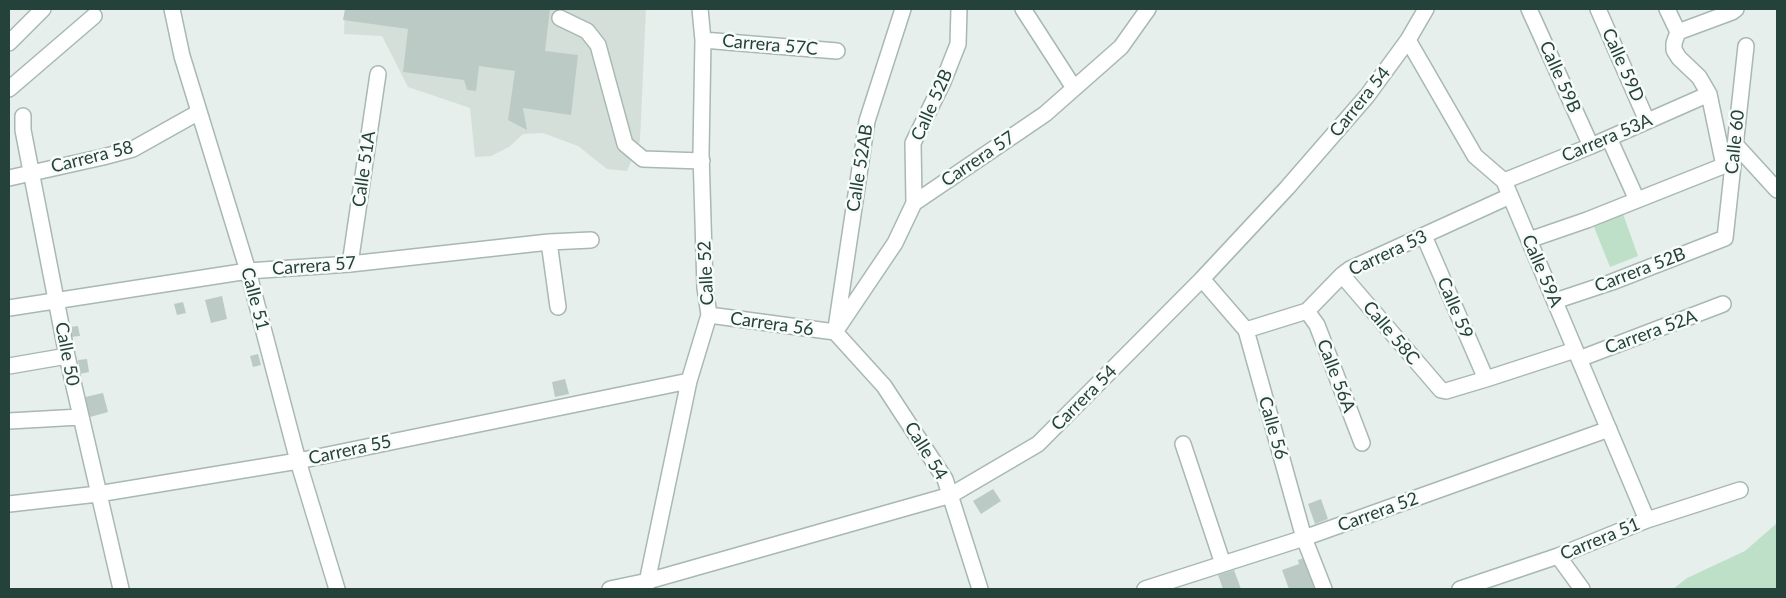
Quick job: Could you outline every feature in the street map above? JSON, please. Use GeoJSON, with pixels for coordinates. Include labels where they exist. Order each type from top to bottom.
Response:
{"type":"FeatureCollection","features":[{"type":"Feature","properties":{"kind":"street"},"geometry":{"type":"LineString","coordinates":[[9,43],[43,9]]}},
{"type":"Feature","properties":{"kind":"street","name":"Calle 51"},"geometry":{"type":"LineString","coordinates":[[172,9],[182,56],[248,271],[298,461],[337,589]]}},
{"type":"Feature","properties":{"kind":"street","name":"Calle 52"},"geometry":{"type":"LineString","coordinates":[[646,585],[689,381],[709,315],[705,288],[702,160],[703,40],[700,9]]}},
{"type":"Feature","properties":{"kind":"street","name":"Calle 52AB"},"geometry":{"type":"LineString","coordinates":[[835,332],[867,121],[903,9]]}},
{"type":"Feature","properties":{"kind":"street","name":"Calle 52B"},"geometry":{"type":"LineString","coordinates":[[914,203],[913,143],[943,82],[958,44],[959,9]]}},
{"type":"Feature","properties":{"kind":"street"},"geometry":{"type":"LineString","coordinates":[[1023,9],[1074,88]]}},
{"type":"Feature","properties":{"kind":"street","name":"Carrera 54"},"geometry":{"type":"LineString","coordinates":[[610,589],[646,585],[951,495],[1038,444],[1202,279],[1287,188],[1361,103],[1408,40],[1426,9]]}},
{"type":"Feature","properties":{"kind":"street","name":"Calle 59B"},"geometry":{"type":"LineString","coordinates":[[1529,9],[1591,146]]}},
{"type":"Feature","properties":{"kind":"street","name":"Calle 59D"},"geometry":{"type":"LineString","coordinates":[[1598,9],[1647,121]]}},
{"type":"Feature","properties":{"kind":"street"},"geometry":{"type":"LineString","coordinates":[[1529,240],[1587,220],[1728,164],[1709,94],[1699,77],[1679,58],[1674,50],[1674,43],[1678,32],[1667,9]]}},
{"type":"Feature","properties":{"kind":"street"},"geometry":{"type":"LineString","coordinates":[[1678,32],[1736,10]]}},
{"type":"Feature","properties":{"kind":"street","name":"Carrera 57"},"geometry":{"type":"LineString","coordinates":[[914,203],[1045,114],[1121,47],[1141,12]]}},
{"type":"Feature","properties":{"kind":"street"},"geometry":{"type":"LineString","coordinates":[[9,89],[94,16]]}},
{"type":"Feature","properties":{"kind":"street"},"geometry":{"type":"LineString","coordinates":[[560,18],[586,30],[598,45],[625,144],[643,159],[702,160]]}},
{"type":"Feature","properties":{"kind":"street","name":"Carrera 57C"},"geometry":{"type":"LineString","coordinates":[[703,40],[837,51]]}},
{"type":"Feature","properties":{"kind":"street","name":"Calle 59A"},"geometry":{"type":"LineString","coordinates":[[1408,40],[1475,156],[1504,181],[1648,520]]}},
{"type":"Feature","properties":{"kind":"street","name":"Calle 60"},"geometry":{"type":"LineString","coordinates":[[1725,238],[1728,164],[1735,144],[1746,46]]}},
{"type":"Feature","properties":{"kind":"street","name":"Calle 51A"},"geometry":{"type":"LineString","coordinates":[[350,264],[378,74]]}},
{"type":"Feature","properties":{"kind":"street","name":"Carrera 53A"},"geometry":{"type":"LineString","coordinates":[[1504,181],[1591,146],[1709,94]]}},
{"type":"Feature","properties":{"kind":"street","name":"Carrera 58"},"geometry":{"type":"LineString","coordinates":[[9,178],[132,149],[199,112]]}},
{"type":"Feature","properties":{"kind":"street","name":"Calle 50"},"geometry":{"type":"LineString","coordinates":[[23,116],[23,130],[67,356],[121,589]]}},
{"type":"Feature","properties":{"kind":"street"},"geometry":{"type":"LineString","coordinates":[[1609,138],[1636,200]]}},
{"type":"Feature","properties":{"kind":"street"},"geometry":{"type":"LineString","coordinates":[[1735,144],[1777,190]]}},
{"type":"Feature","properties":{"kind":"street","name":"Carrera 53"},"geometry":{"type":"LineString","coordinates":[[1246,330],[1307,311],[1350,269],[1510,196]]}},
{"type":"Feature","properties":{"kind":"street"},"geometry":{"type":"LineString","coordinates":[[835,332],[895,244],[914,203]]}},
{"type":"Feature","properties":{"kind":"street","name":"Calle 59"},"geometry":{"type":"LineString","coordinates":[[1424,236],[1486,379]]}},
{"type":"Feature","properties":{"kind":"street","name":"Carrera 52B"},"geometry":{"type":"LineString","coordinates":[[1555,301],[1612,282],[1725,238]]}},
{"type":"Feature","properties":{"kind":"street","name":"Carrera 57"},"geometry":{"type":"LineString","coordinates":[[9,308],[248,271],[350,264],[549,242],[591,240]]}},
{"type":"Feature","properties":{"kind":"street"},"geometry":{"type":"LineString","coordinates":[[549,242],[558,307]]}},
{"type":"Feature","properties":{"kind":"street","name":"Calle 58C"},"geometry":{"type":"LineString","coordinates":[[1342,275],[1441,390]]}},
{"type":"Feature","properties":{"kind":"street","name":"Calle 56"},"geometry":{"type":"LineString","coordinates":[[1202,279],[1246,330],[1304,538],[1324,589]]}},
{"type":"Feature","properties":{"kind":"street","name":"Carrera 52A"},"geometry":{"type":"LineString","coordinates":[[1441,390],[1446,391],[1577,354],[1723,304]]}},
{"type":"Feature","properties":{"kind":"street","name":"Calle 56A"},"geometry":{"type":"LineString","coordinates":[[1307,311],[1317,325],[1362,443]]}},
{"type":"Feature","properties":{"kind":"street","name":"Carrera 56"},"geometry":{"type":"LineString","coordinates":[[709,315],[835,332]]}},
{"type":"Feature","properties":{"kind":"street","name":"Calle 54"},"geometry":{"type":"LineString","coordinates":[[835,332],[884,386],[945,479],[980,589]]}},
{"type":"Feature","properties":{"kind":"street"},"geometry":{"type":"LineString","coordinates":[[9,366],[67,356]]}},
{"type":"Feature","properties":{"kind":"street","name":"Carrera 55"},"geometry":{"type":"LineString","coordinates":[[9,504],[98,494],[298,461],[689,381]]}},
{"type":"Feature","properties":{"kind":"street"},"geometry":{"type":"LineString","coordinates":[[9,421],[80,417]]}},
{"type":"Feature","properties":{"kind":"street","name":"Carrera 52"},"geometry":{"type":"LineString","coordinates":[[1145,589],[1304,538],[1609,429]]}},
{"type":"Feature","properties":{"kind":"street"},"geometry":{"type":"LineString","coordinates":[[1183,444],[1223,564]]}},
{"type":"Feature","properties":{"kind":"street","name":"Carrera 51"},"geometry":{"type":"LineString","coordinates":[[1460,589],[1558,556],[1648,520],[1740,490]]}},
{"type":"Feature","properties":{"kind":"street"},"geometry":{"type":"LineString","coordinates":[[1558,556],[1582,589]]}},
{"type":"Feature","properties":{"kind":"shaded area"},"geometry":{"type":"Polygon","coordinates":[[[345,9],[646,9],[640,141],[627,171],[607,169],[578,146],[543,133],[523,134],[509,147],[491,156],[475,157],[470,108],[408,87],[382,36],[344,34],[345,9]]]}},
{"type":"Feature","properties":{"kind":"green space"},"geometry":{"type":"Polygon","coordinates":[[[1622,211],[1638,256],[1610,267],[1592,222],[1622,211]]]}},
{"type":"Feature","properties":{"kind":"green space"},"geometry":{"type":"Polygon","coordinates":[[[1777,523],[1777,589],[1673,589],[1687,578],[1745,551],[1777,523]]]}},
{"type":"Feature","properties":{"kind":"building"},"geometry":{"type":"Polygon","coordinates":[[[345,9],[550,9],[545,51],[578,55],[571,115],[523,108],[527,130],[508,120],[515,71],[479,66],[476,91],[467,90],[464,80],[403,72],[408,29],[343,20],[345,9]]]}},
{"type":"Feature","properties":{"kind":"building"},"geometry":{"type":"Polygon","coordinates":[[[222,296],[227,319],[211,323],[205,300],[222,296]]]}},
{"type":"Feature","properties":{"kind":"building"},"geometry":{"type":"Polygon","coordinates":[[[183,302],[186,313],[177,315],[174,304],[183,302]]]}},
{"type":"Feature","properties":{"kind":"building"},"geometry":{"type":"Polygon","coordinates":[[[78,326],[80,336],[70,337],[69,327],[78,326]]]}},
{"type":"Feature","properties":{"kind":"building"},"geometry":{"type":"Polygon","coordinates":[[[258,354],[261,365],[253,367],[250,356],[258,354]]]}},
{"type":"Feature","properties":{"kind":"building"},"geometry":{"type":"Polygon","coordinates":[[[87,359],[89,372],[80,374],[78,360],[87,359]]]}},
{"type":"Feature","properties":{"kind":"building"},"geometry":{"type":"Polygon","coordinates":[[[565,379],[569,394],[555,397],[552,382],[565,379]]]}},
{"type":"Feature","properties":{"kind":"building"},"geometry":{"type":"Polygon","coordinates":[[[103,393],[108,412],[90,417],[85,397],[103,393]]]}},
{"type":"Feature","properties":{"kind":"building"},"geometry":{"type":"Polygon","coordinates":[[[993,489],[1001,501],[981,514],[973,501],[993,489]]]}},
{"type":"Feature","properties":{"kind":"building"},"geometry":{"type":"Polygon","coordinates":[[[1321,499],[1328,519],[1315,524],[1308,504],[1321,499]]]}},
{"type":"Feature","properties":{"kind":"building"},"geometry":{"type":"Polygon","coordinates":[[[1307,557],[1317,589],[1289,589],[1282,570],[1299,564],[1298,560],[1307,557]]]}},
{"type":"Feature","properties":{"kind":"building"},"geometry":{"type":"Polygon","coordinates":[[[1234,570],[1241,589],[1223,589],[1218,575],[1234,570]]]}}]}
